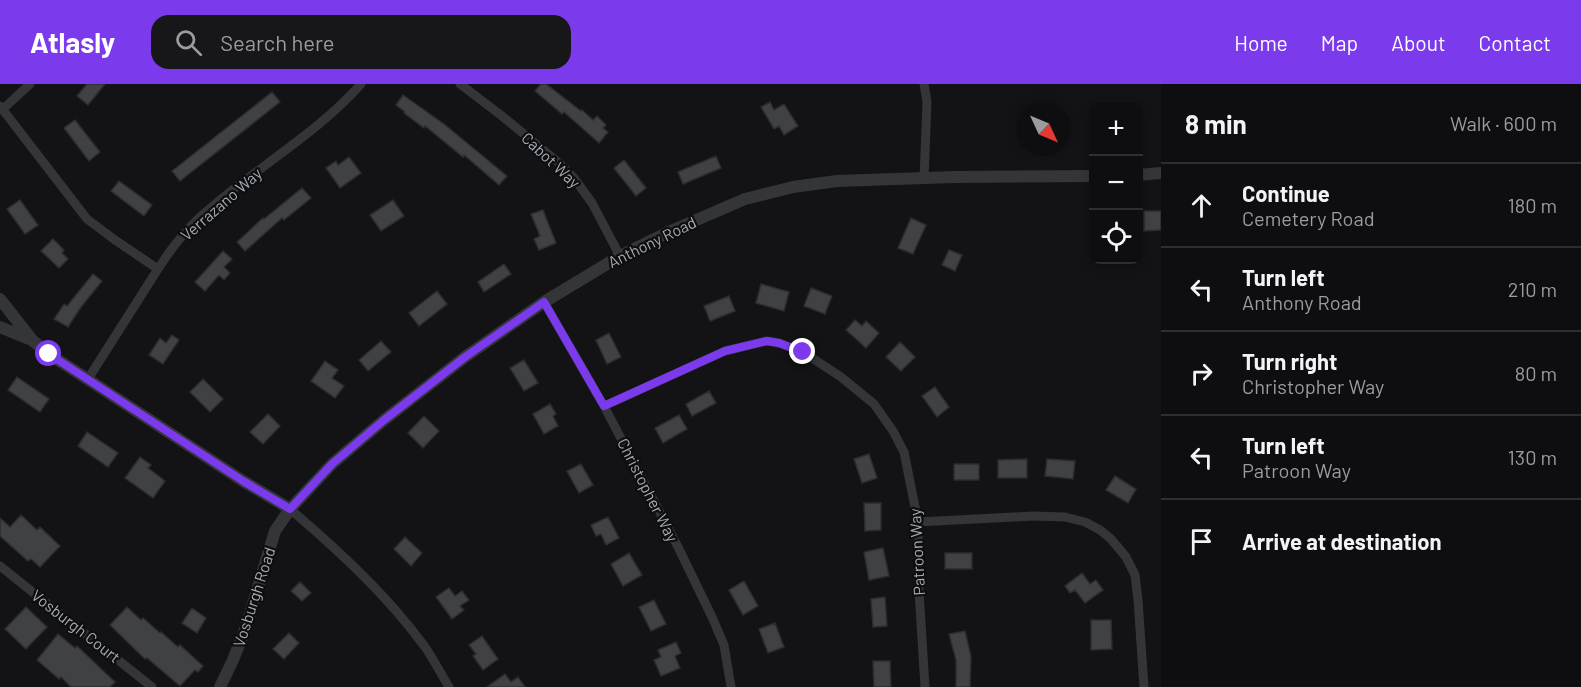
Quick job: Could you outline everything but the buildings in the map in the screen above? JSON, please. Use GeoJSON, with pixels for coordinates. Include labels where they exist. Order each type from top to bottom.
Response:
{"type":"FeatureCollection","features":[{"type":"Feature","properties":{"kind":"street"},"geometry":{"type":"LineString","coordinates":[[30,84],[2,108],[87,219],[158,269]]}},
{"type":"Feature","properties":{"kind":"street","name":"Verrazano Way"},"geometry":{"type":"LineString","coordinates":[[88,379],[158,269],[177,242],[196,221],[234,189],[308,134],[361,84]]}},
{"type":"Feature","properties":{"kind":"street","name":"Cabot Way"},"geometry":{"type":"LineString","coordinates":[[460,84],[559,163],[574,178],[592,203],[620,256]]}},
{"type":"Feature","properties":{"kind":"street"},"geometry":{"type":"LineString","coordinates":[[924,84],[927,102],[924,179]]}},
{"type":"Feature","properties":{"kind":"street"},"geometry":{"type":"LineString","coordinates":[[1143,174],[1161,172]]}},
{"type":"Feature","properties":{"kind":"street","name":"Anthony Road"},"geometry":{"type":"LineString","coordinates":[[290,509],[332,464],[384,420],[465,357],[544,302],[620,256],[745,199],[783,189],[837,181],[1089,176]]}},
{"type":"Feature","properties":{"kind":"street"},"geometry":{"type":"LineString","coordinates":[[0,299],[33,341],[49,354],[243,481],[290,509],[334,547],[395,609],[426,648],[449,687]]}},
{"type":"Feature","properties":{"kind":"street","name":"Christopher Way"},"geometry":{"type":"LineString","coordinates":[[544,302],[604,406],[712,617],[724,645],[731,687]]}},
{"type":"Feature","properties":{"kind":"street"},"geometry":{"type":"LineString","coordinates":[[0,327],[33,341]]}},
{"type":"Feature","properties":{"kind":"street","name":"Patroon Way"},"geometry":{"type":"LineString","coordinates":[[604,406],[725,351],[767,341],[803,352],[841,377],[874,404],[904,452],[918,522],[924,687]]}},
{"type":"Feature","properties":{"kind":"street","name":"Vosburgh Road"},"geometry":{"type":"LineString","coordinates":[[220,687],[246,627],[275,531],[290,509]]}},
{"type":"Feature","properties":{"kind":"street"},"geometry":{"type":"LineString","coordinates":[[918,522],[1033,516],[1065,517],[1085,522],[1100,530],[1126,557],[1135,575],[1144,687]]}},
{"type":"Feature","properties":{"kind":"street","name":"Vosburgh Court"},"geometry":{"type":"LineString","coordinates":[[0,566],[152,687]]}},
{"type":"Feature","properties":{"kind":"route"},"geometry":{"type":"LineString","coordinates":[[49,354],[243,481],[290,509],[332,464],[384,420],[465,357],[544,302],[604,406],[725,351],[767,341],[803,352]]}}]}
